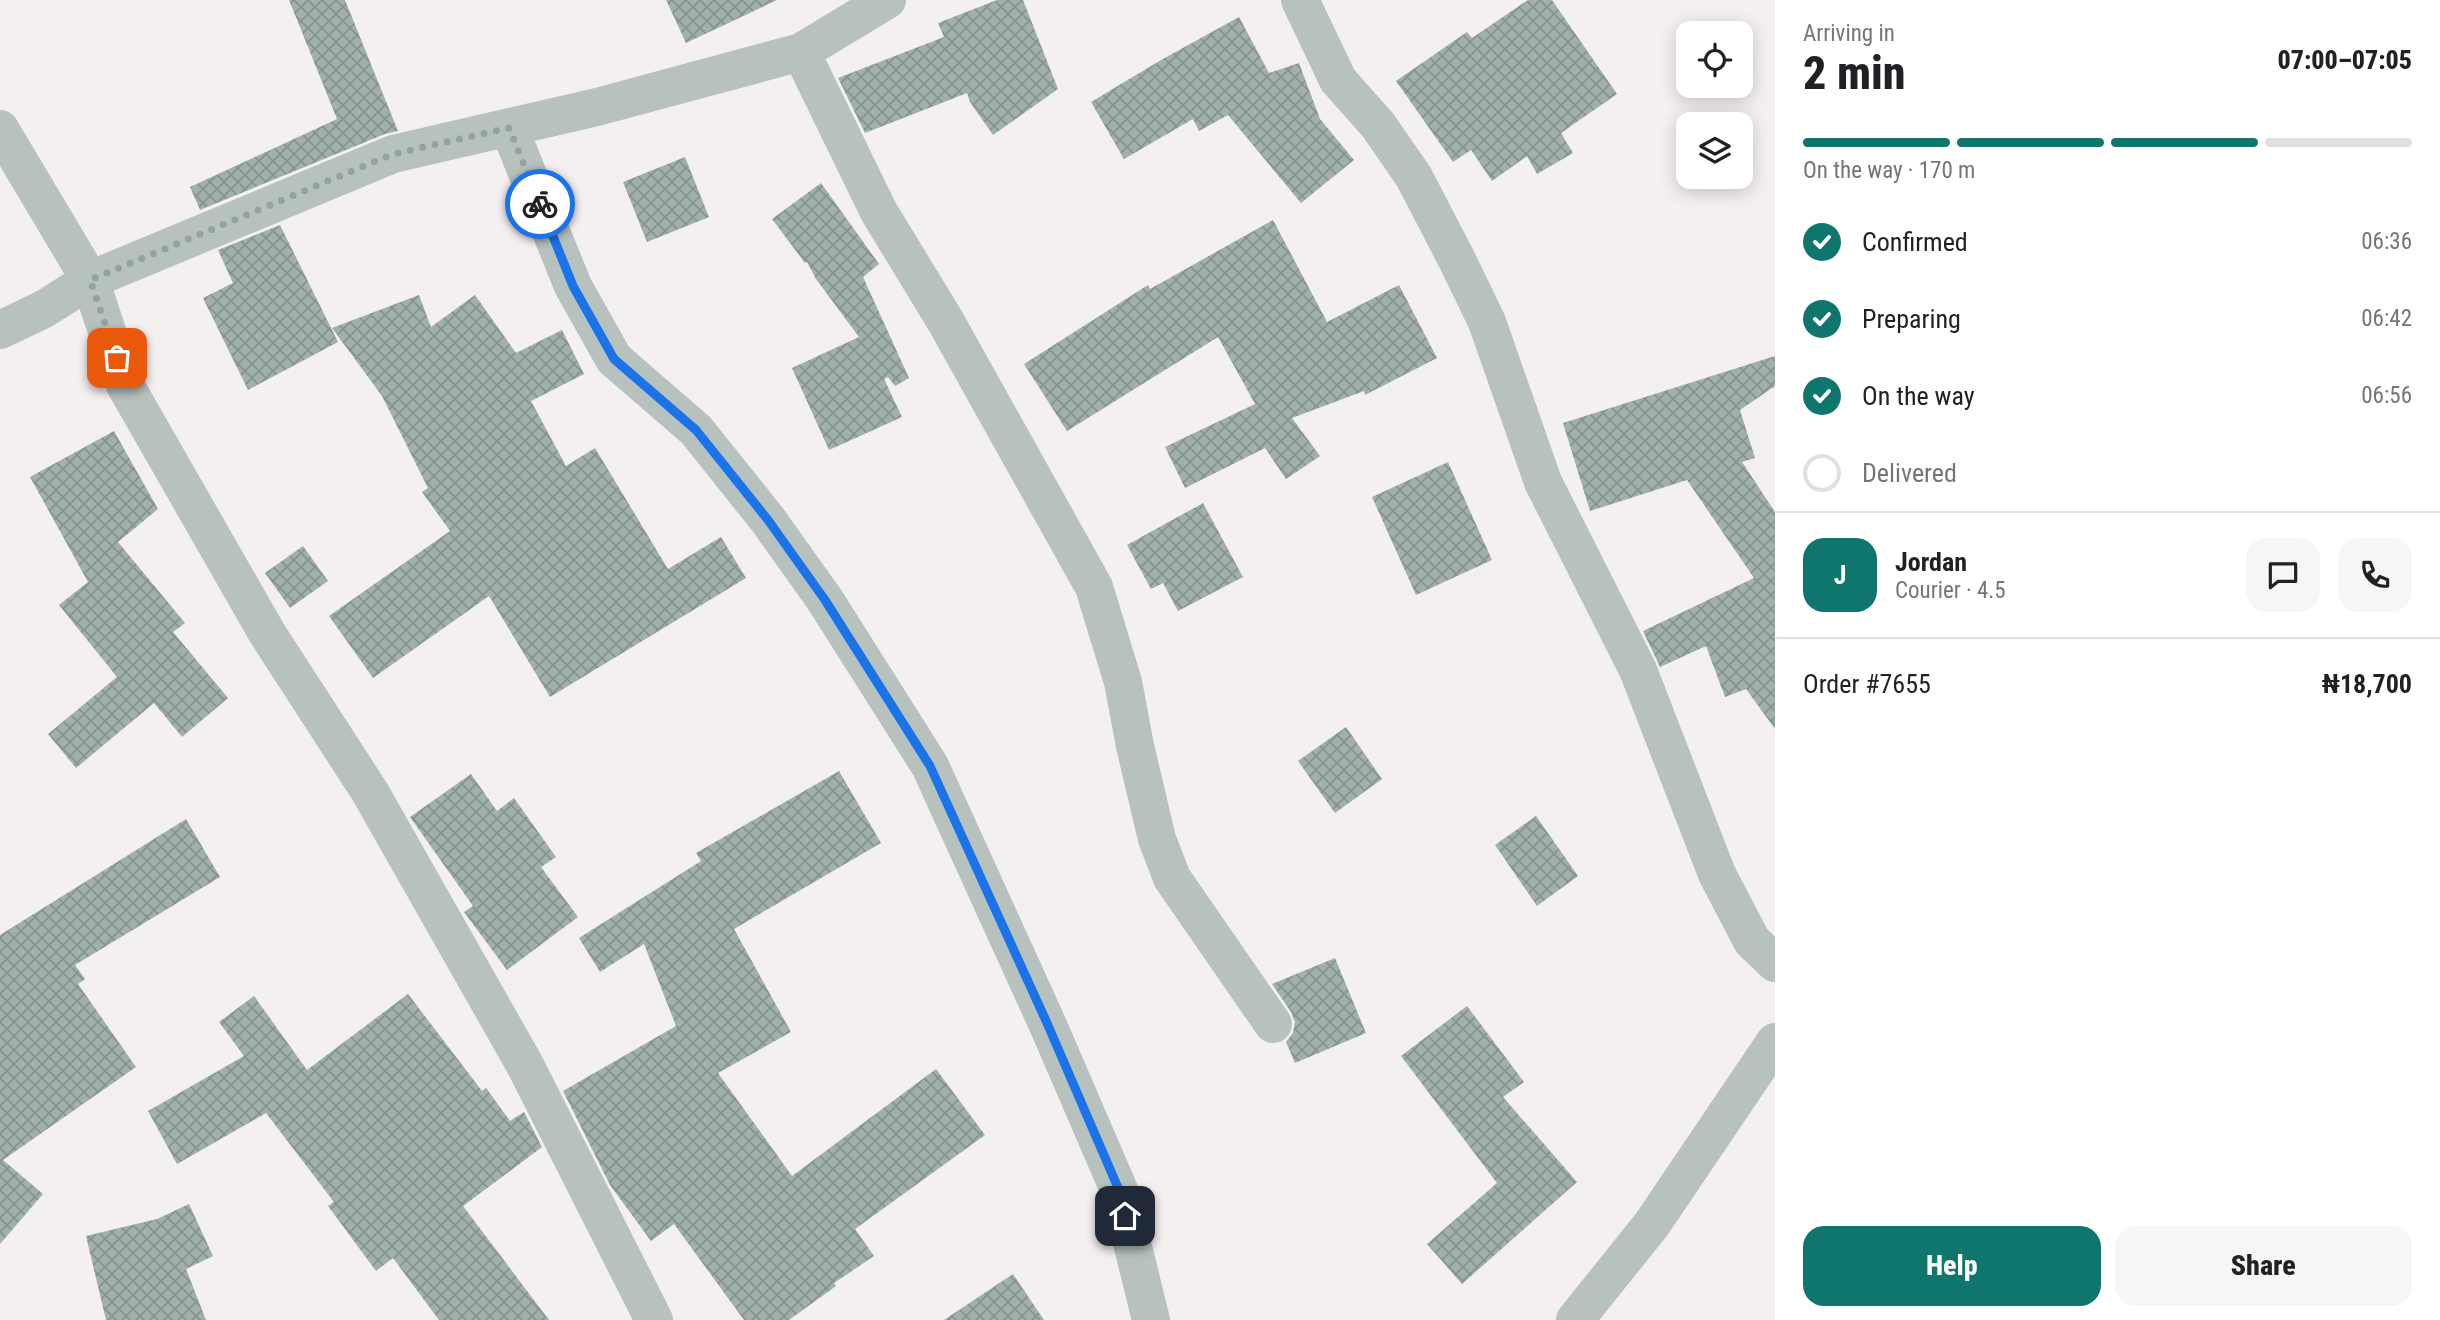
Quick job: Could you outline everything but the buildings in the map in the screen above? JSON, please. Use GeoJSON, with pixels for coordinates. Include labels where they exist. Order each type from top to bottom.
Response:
{"type":"FeatureCollection","features":[{"type":"Feature","properties":{"kind":"street"},"geometry":{"type":"LineString","coordinates":[[0,330],[44,309],[90,280],[393,154],[597,107],[801,52],[887,0]]}},
{"type":"Feature","properties":{"kind":"street"},"geometry":{"type":"LineString","coordinates":[[1300,0],[1338,80],[1378,125],[1414,177],[1457,260],[1487,322],[1543,482],[1637,670],[1717,874],[1752,940],[1775,963]]}},
{"type":"Feature","properties":{"kind":"street"},"geometry":{"type":"LineString","coordinates":[[801,52],[879,212],[946,322],[1094,587],[1123,682],[1157,839],[1172,878],[1273,1024]]}},
{"type":"Feature","properties":{"kind":"street"},"geometry":{"type":"LineString","coordinates":[[509,128],[573,286],[614,359],[696,430],[768,520],[825,600],[930,766],[1047,1023],[1119,1190],[1151,1320]]}},
{"type":"Feature","properties":{"kind":"street"},"geometry":{"type":"LineString","coordinates":[[0,129],[7,145],[90,280],[125,385],[267,634],[370,792],[525,1065],[654,1320]]}},
{"type":"Feature","properties":{"kind":"street"},"geometry":{"type":"LineString","coordinates":[[1575,1320],[1652,1224],[1775,1042]]}},
{"type":"Feature","properties":{"kind":"way so far"},"geometry":{"type":"LineString","coordinates":[[117,358],[90,280],[393,154],[509,128],[540,204]]}},
{"type":"Feature","properties":{"kind":"route"},"geometry":{"type":"LineString","coordinates":[[540,204],[573,286],[614,359],[696,430],[768,520],[825,600],[930,766],[1047,1023],[1119,1190],[1125,1216]]}}]}
